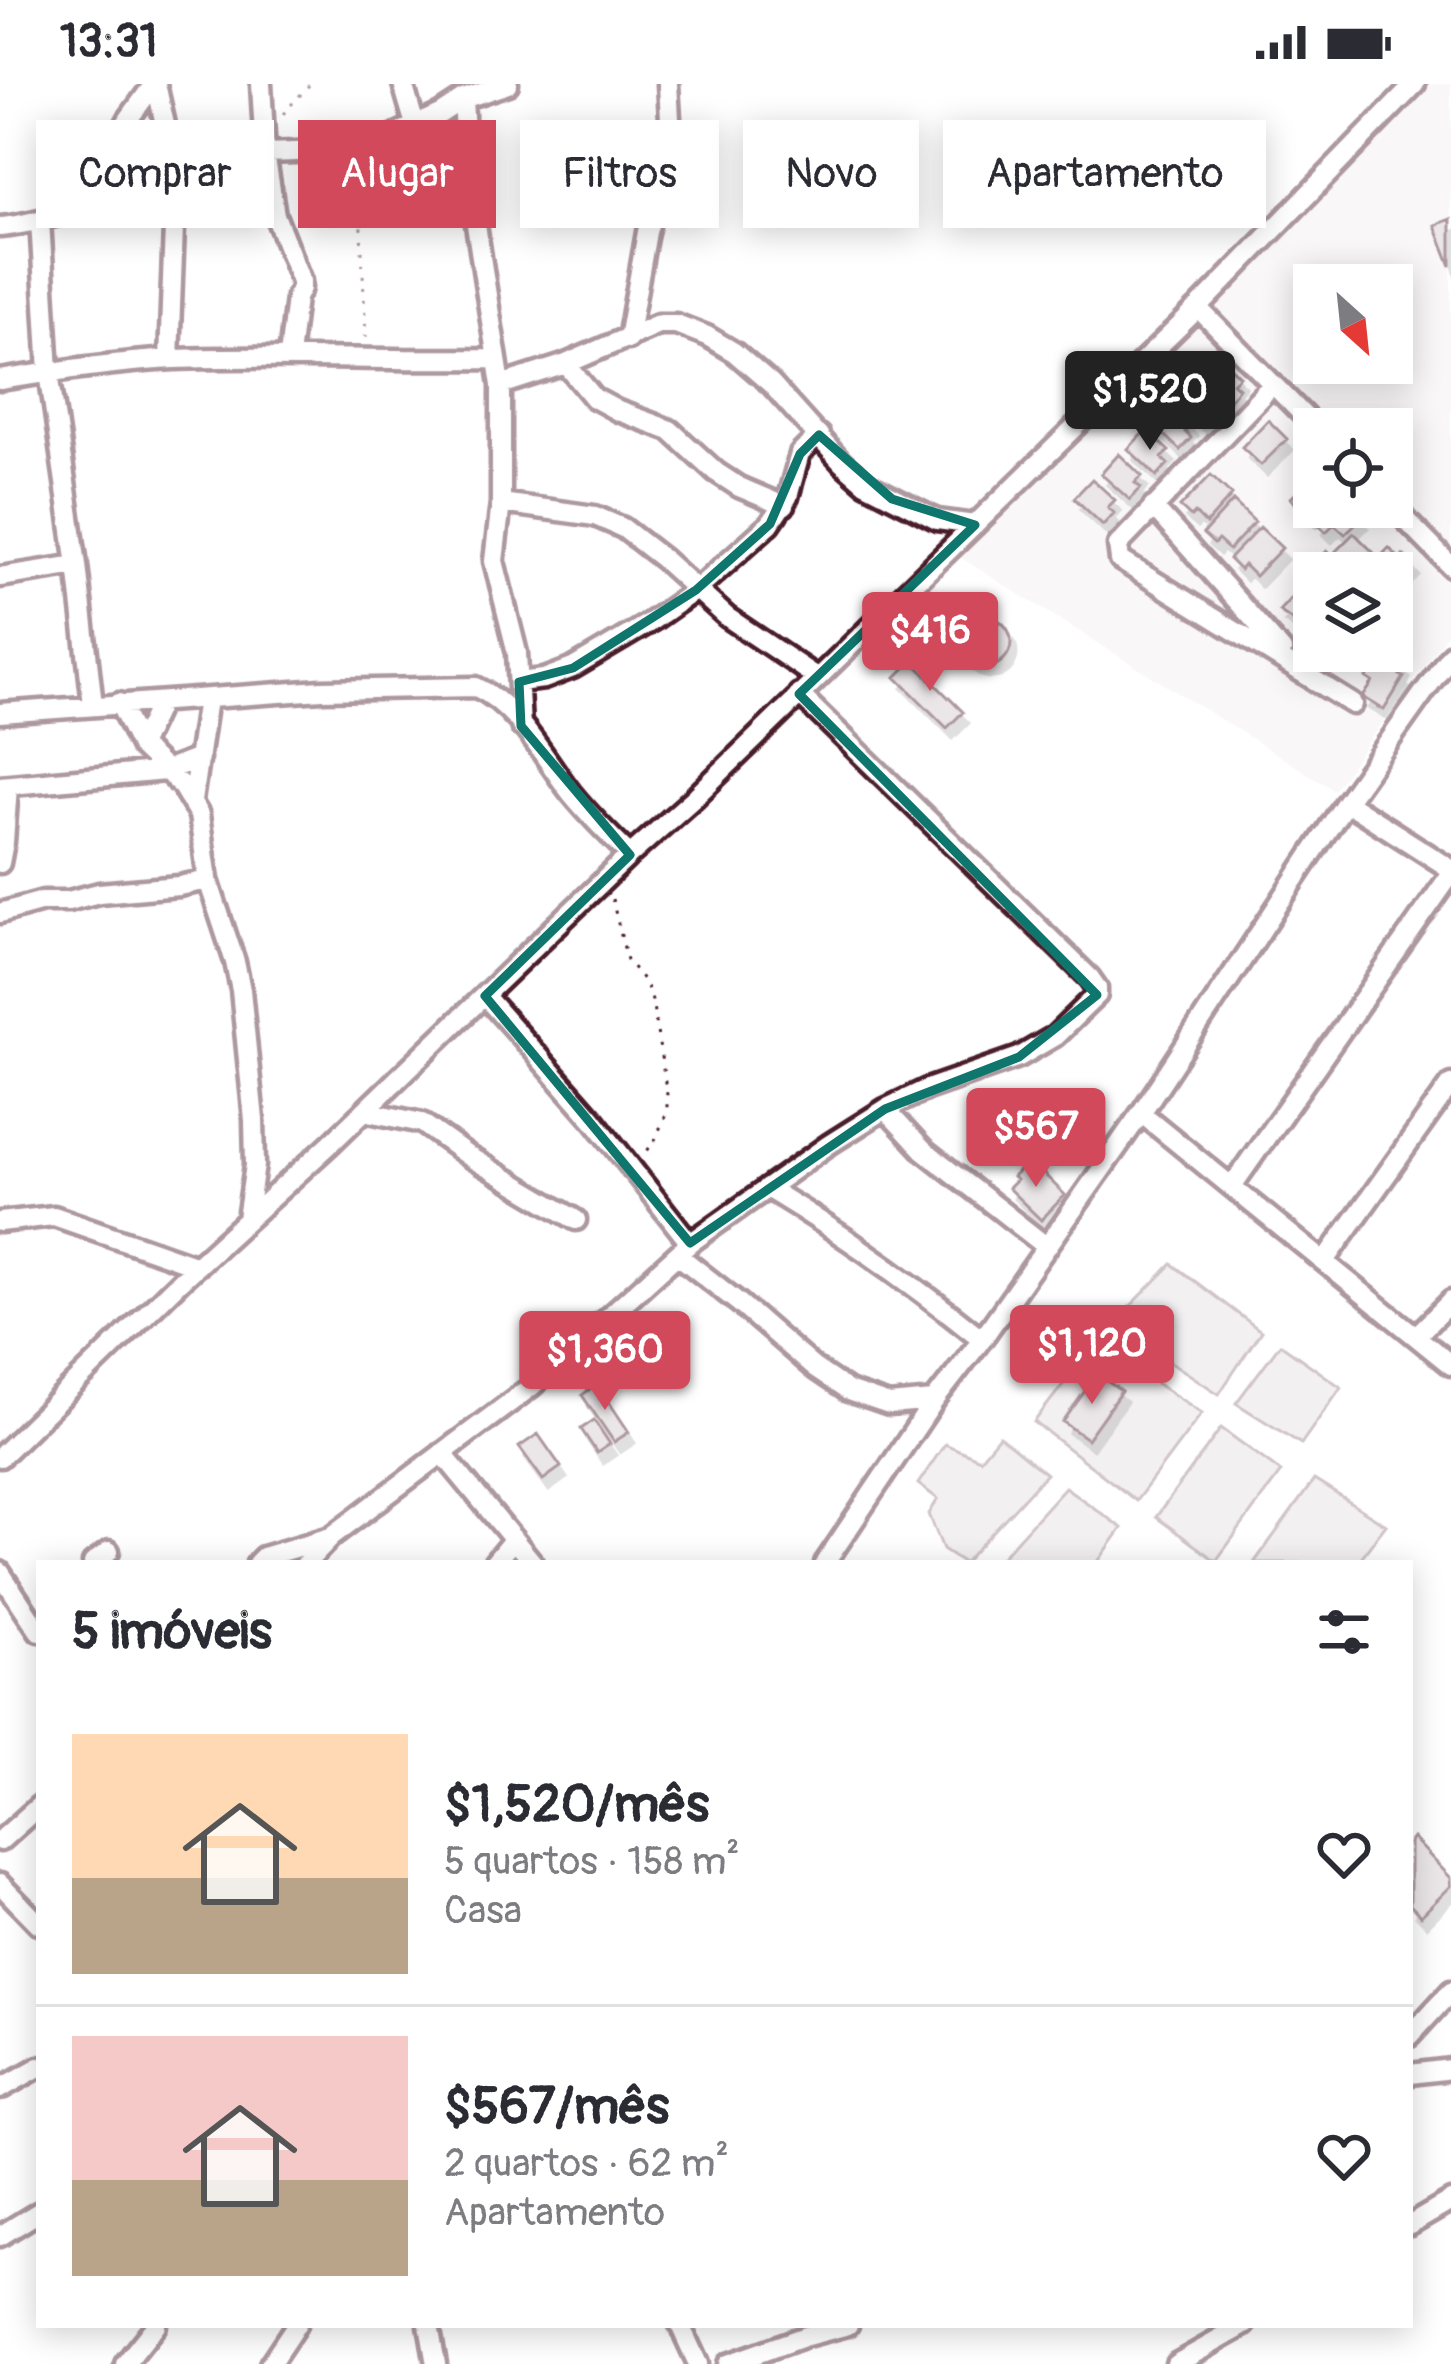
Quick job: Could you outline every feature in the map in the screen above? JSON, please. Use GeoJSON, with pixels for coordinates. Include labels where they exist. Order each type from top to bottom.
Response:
{"type":"FeatureCollection","features":[{"type":"Feature","properties":{"kind":"street"},"geometry":{"type":"LineString","coordinates":[[155,84],[163,120]]}},
{"type":"Feature","properties":{"kind":"street"},"geometry":{"type":"LineString","coordinates":[[128,120],[155,84]]}},
{"type":"Feature","properties":{"kind":"street"},"geometry":{"type":"LineString","coordinates":[[261,84],[264,120]]}},
{"type":"Feature","properties":{"kind":"street"},"geometry":{"type":"LineString","coordinates":[[403,84],[414,120]]}},
{"type":"Feature","properties":{"kind":"street"},"geometry":{"type":"LineString","coordinates":[[628,339],[647,232],[667,161],[668,84]]}},
{"type":"Feature","properties":{"kind":"street"},"geometry":{"type":"LineString","coordinates":[[0,1456],[694,799],[1198,308],[1415,84]]}},
{"type":"Feature","properties":{"kind":"street"},"geometry":{"type":"LineString","coordinates":[[424,120],[497,86]]}},
{"type":"Feature","properties":{"kind":"street"},"geometry":{"type":"LineString","coordinates":[[463,99],[464,120]]}},
{"type":"Feature","properties":{"kind":"street"},"geometry":{"type":"LineString","coordinates":[[274,201],[278,230],[301,280],[289,356]]}},
{"type":"Feature","properties":{"kind":"street"},"geometry":{"type":"LineString","coordinates":[[0,227],[36,221]]}},
{"type":"Feature","properties":{"kind":"street"},"geometry":{"type":"LineString","coordinates":[[40,228],[49,372],[93,705]]}},
{"type":"Feature","properties":{"kind":"street"},"geometry":{"type":"LineString","coordinates":[[169,359],[174,228]]}},
{"type":"Feature","properties":{"kind":"street"},"geometry":{"type":"LineString","coordinates":[[477,228],[501,386],[501,503],[494,561],[511,619],[521,725]]}},
{"type":"Feature","properties":{"kind":"street"},"geometry":{"type":"LineString","coordinates":[[1198,308],[1296,408]]}},
{"type":"Feature","properties":{"kind":"street"},"geometry":{"type":"LineString","coordinates":[[501,386],[658,324],[676,324],[707,336],[747,362],[842,463],[879,491],[937,520],[975,525]]}},
{"type":"Feature","properties":{"kind":"street"},"geometry":{"type":"LineString","coordinates":[[0,380],[169,359],[497,359]]}},
{"type":"Feature","properties":{"kind":"street"},"geometry":{"type":"LineString","coordinates":[[566,364],[594,398],[670,430],[716,472],[784,506]]}},
{"type":"Feature","properties":{"kind":"street"},"geometry":{"type":"LineString","coordinates":[[1273,385],[1118,545],[1120,560],[1293,666]]}},
{"type":"Feature","properties":{"kind":"street"},"geometry":{"type":"LineString","coordinates":[[519,682],[573,668],[696,590],[770,524],[784,506],[800,454],[819,435]]}},
{"type":"Feature","properties":{"kind":"street"},"geometry":{"type":"LineString","coordinates":[[501,503],[595,517],[622,528],[727,617],[816,677]]}},
{"type":"Feature","properties":{"kind":"street"},"geometry":{"type":"LineString","coordinates":[[1153,507],[1293,663]]}},
{"type":"Feature","properties":{"kind":"street"},"geometry":{"type":"LineString","coordinates":[[1413,527],[1451,566]]}},
{"type":"Feature","properties":{"kind":"street"},"geometry":{"type":"LineString","coordinates":[[0,577],[77,566]]}},
{"type":"Feature","properties":{"kind":"street"},"geometry":{"type":"LineString","coordinates":[[827,1560],[934,1401],[1141,1113],[1346,802],[1451,654]]}},
{"type":"Feature","properties":{"kind":"street"},"geometry":{"type":"LineString","coordinates":[[1303,672],[1353,704]]}},
{"type":"Feature","properties":{"kind":"street"},"geometry":{"type":"LineString","coordinates":[[0,713],[322,690],[476,687],[491,694],[521,725],[586,812],[630,855]]}},
{"type":"Feature","properties":{"kind":"street"},"geometry":{"type":"LineString","coordinates":[[309,1560],[332,1537],[532,1386],[684,1250],[767,1188],[885,1109],[1019,1057],[1055,1036],[1092,1001],[1097,988],[799,694]]}},
{"type":"Feature","properties":{"kind":"street"},"geometry":{"type":"LineString","coordinates":[[192,801],[207,698]]}},
{"type":"Feature","properties":{"kind":"street"},"geometry":{"type":"LineString","coordinates":[[140,746],[160,703]]}},
{"type":"Feature","properties":{"kind":"street"},"geometry":{"type":"LineString","coordinates":[[119,704],[140,746],[181,785],[199,815],[208,880],[241,990],[254,1120],[255,1165],[247,1219]]}},
{"type":"Feature","properties":{"kind":"street"},"geometry":{"type":"LineString","coordinates":[[0,863],[4,786],[165,771],[199,758]]}},
{"type":"Feature","properties":{"kind":"street"},"geometry":{"type":"LineString","coordinates":[[1232,1186],[1451,871],[1346,802]]}},
{"type":"Feature","properties":{"kind":"street"},"geometry":{"type":"LineString","coordinates":[[0,913],[43,901],[68,902],[99,893],[208,880]]}},
{"type":"Feature","properties":{"kind":"street"},"geometry":{"type":"LineString","coordinates":[[484,996],[585,1109],[633,1170],[684,1250],[739,1303],[848,1391],[889,1405],[934,1401]]}},
{"type":"Feature","properties":{"kind":"street"},"geometry":{"type":"LineString","coordinates":[[1325,1261],[1451,1084]]}},
{"type":"Feature","properties":{"kind":"street"},"geometry":{"type":"LineString","coordinates":[[885,1109],[923,1150],[1047,1246]]}},
{"type":"Feature","properties":{"kind":"street"},"geometry":{"type":"LineString","coordinates":[[364,1111],[422,1123],[576,1220]]}},
{"type":"Feature","properties":{"kind":"street"},"geometry":{"type":"LineString","coordinates":[[1141,1113],[1451,1365]]}},
{"type":"Feature","properties":{"kind":"street"},"geometry":{"type":"LineString","coordinates":[[255,1165],[295,1176]]}},
{"type":"Feature","properties":{"kind":"street"},"geometry":{"type":"LineString","coordinates":[[767,1188],[907,1278],[982,1339]]}},
{"type":"Feature","properties":{"kind":"street"},"geometry":{"type":"LineString","coordinates":[[0,1222],[54,1216],[197,1266]]}},
{"type":"Feature","properties":{"kind":"street"},"geometry":{"type":"LineString","coordinates":[[1417,1335],[1451,1301]]}},
{"type":"Feature","properties":{"kind":"street"},"geometry":{"type":"LineString","coordinates":[[442,1453],[530,1560]]}},
{"type":"Feature","properties":{"kind":"street"},"geometry":{"type":"LineString","coordinates":[[260,1560],[332,1537]]}},
{"type":"Feature","properties":{"kind":"street"},"geometry":{"type":"LineString","coordinates":[[496,1560],[513,1540]]}},
{"type":"Feature","properties":{"kind":"street"},"geometry":{"type":"LineString","coordinates":[[0,1572],[36,1620]]}},
{"type":"Feature","properties":{"kind":"street"},"geometry":{"type":"LineString","coordinates":[[0,1841],[36,1809]]}},
{"type":"Feature","properties":{"kind":"street"},"geometry":{"type":"LineString","coordinates":[[0,1884],[36,1921]]}},
{"type":"Feature","properties":{"kind":"street"},"geometry":{"type":"LineString","coordinates":[[1413,2033],[1451,1991]]}},
{"type":"Feature","properties":{"kind":"street"},"geometry":{"type":"LineString","coordinates":[[0,2089],[36,2069]]}},
{"type":"Feature","properties":{"kind":"street"},"geometry":{"type":"LineString","coordinates":[[1413,2074],[1451,2069]]}},
{"type":"Feature","properties":{"kind":"street"},"geometry":{"type":"LineString","coordinates":[[1413,2223],[1451,2201]]}},
{"type":"Feature","properties":{"kind":"street"},"geometry":{"type":"LineString","coordinates":[[0,2236],[36,2214]]}},
{"type":"Feature","properties":{"kind":"street"},"geometry":{"type":"LineString","coordinates":[[125,2364],[154,2328]]}},
{"type":"Feature","properties":{"kind":"street"},"geometry":{"type":"LineString","coordinates":[[270,2364],[294,2328]]}},
{"type":"Feature","properties":{"kind":"street"},"geometry":{"type":"LineString","coordinates":[[430,2328],[436,2364]]}},
{"type":"Feature","properties":{"kind":"street"},"geometry":{"type":"LineString","coordinates":[[681,2328],[698,2364]]}},
{"type":"Feature","properties":{"kind":"street"},"geometry":{"type":"LineString","coordinates":[[728,2364],[837,2328]]}},
{"type":"Feature","properties":{"kind":"street"},"geometry":{"type":"LineString","coordinates":[[1176,2364],[1239,2328]]}},
{"type":"Feature","properties":{"kind":"path"},"geometry":{"type":"LineString","coordinates":[[274,132],[310,84]]}},
{"type":"Feature","properties":{"kind":"path"},"geometry":{"type":"LineString","coordinates":[[362,228],[368,360]]}},
{"type":"Feature","properties":{"kind":"path"},"geometry":{"type":"LineString","coordinates":[[608,877],[627,960],[646,982],[652,1000],[668,1094],[667,1112],[655,1140],[633,1170]]}},
{"type":"Feature","properties":{"kind":"highlighted area"},"geometry":{"type":"Polygon","coordinates":[[[819,435],[892,499],[975,525],[799,694],[1097,995],[1019,1057],[885,1109],[690,1243],[485,996],[630,855],[521,726],[519,682],[573,668],[696,590],[770,524],[800,454],[819,435]]]}},
{"type":"Feature","properties":{"kind":"shaded area"},"geometry":{"type":"Polygon","coordinates":[[[1431,84],[1451,84],[1451,628],[1334,790],[958,556],[1431,84]]]}},
{"type":"Feature","properties":{"kind":"shaded area"},"geometry":{"type":"Polygon","coordinates":[[[1172,1264],[1261,1331],[1219,1394],[1113,1324],[1172,1264]]]}},
{"type":"Feature","properties":{"kind":"shaded area"},"geometry":{"type":"Polygon","coordinates":[[[1095,1343],[1202,1413],[1136,1501],[1034,1422],[1095,1343]],[[1097,1375],[1063,1421],[1087,1439],[1121,1392],[1097,1375]]]}},
{"type":"Feature","properties":{"kind":"shaded area"},"geometry":{"type":"Polygon","coordinates":[[[1280,1344],[1341,1387],[1301,1444],[1236,1403],[1280,1344]]]}},
{"type":"Feature","properties":{"kind":"shaded area"},"geometry":{"type":"Polygon","coordinates":[[[1221,1428],[1281,1472],[1217,1560],[1156,1517],[1221,1428]]]}},
{"type":"Feature","properties":{"kind":"shaded area"},"geometry":{"type":"Polygon","coordinates":[[[999,1436],[1046,1474],[967,1560],[960,1560],[943,1549],[929,1514],[938,1499],[918,1484],[945,1444],[980,1459],[999,1436]]]}},
{"type":"Feature","properties":{"kind":"shaded area"},"geometry":{"type":"Polygon","coordinates":[[[1314,1480],[1386,1525],[1359,1560],[1256,1560],[1314,1480]]]}},
{"type":"Feature","properties":{"kind":"shaded area"},"geometry":{"type":"Polygon","coordinates":[[[1065,1487],[1122,1528],[1099,1560],[999,1560],[1065,1487]]]}},
{"type":"Feature","properties":{"kind":"building"},"geometry":{"type":"Polygon","coordinates":[[[1451,219],[1451,266],[1435,225],[1451,219]]]}},
{"type":"Feature","properties":{"kind":"building"},"geometry":{"type":"Polygon","coordinates":[[[1217,355],[1240,376],[1233,383],[1239,388],[1228,401],[1199,374],[1217,355]]]}},
{"type":"Feature","properties":{"kind":"building"},"geometry":{"type":"Polygon","coordinates":[[[1191,379],[1214,400],[1207,408],[1214,413],[1203,425],[1173,398],[1191,379]]]}},
{"type":"Feature","properties":{"kind":"building"},"geometry":{"type":"Polygon","coordinates":[[[1168,404],[1191,425],[1185,432],[1191,438],[1180,450],[1151,423],[1168,404]]]}},
{"type":"Feature","properties":{"kind":"building"},"geometry":{"type":"Polygon","coordinates":[[[1268,420],[1287,439],[1261,465],[1242,447],[1268,420]]]}},
{"type":"Feature","properties":{"kind":"building"},"geometry":{"type":"Polygon","coordinates":[[[1146,430],[1169,451],[1162,458],[1168,464],[1157,476],[1128,449],[1146,430]]]}},
{"type":"Feature","properties":{"kind":"building"},"geometry":{"type":"Polygon","coordinates":[[[1119,454],[1142,476],[1135,483],[1141,488],[1130,500],[1101,474],[1119,454]]]}},
{"type":"Feature","properties":{"kind":"building"},"geometry":{"type":"Polygon","coordinates":[[[1211,475],[1232,495],[1206,524],[1180,507],[1211,475]]]}},
{"type":"Feature","properties":{"kind":"building"},"geometry":{"type":"Polygon","coordinates":[[[1092,479],[1115,500],[1108,507],[1114,513],[1103,525],[1074,498],[1092,479]]]}},
{"type":"Feature","properties":{"kind":"building"},"geometry":{"type":"Polygon","coordinates":[[[1233,501],[1255,522],[1229,550],[1203,534],[1233,501]]]}},
{"type":"Feature","properties":{"kind":"building"},"geometry":{"type":"Polygon","coordinates":[[[1260,527],[1282,548],[1255,576],[1229,559],[1260,527]]]}},
{"type":"Feature","properties":{"kind":"building"},"geometry":{"type":"Polygon","coordinates":[[[1354,533],[1373,552],[1337,552],[1354,533]]]}},
{"type":"Feature","properties":{"kind":"building"},"geometry":{"type":"Polygon","coordinates":[[[1293,596],[1293,621],[1279,611],[1293,596]]]}},
{"type":"Feature","properties":{"kind":"building"},"geometry":{"type":"Polygon","coordinates":[[[986,617],[1004,624],[1011,642],[1004,660],[986,667],[968,660],[961,642],[968,624],[986,617]]]}},
{"type":"Feature","properties":{"kind":"building"},"geometry":{"type":"Polygon","coordinates":[[[912,661],[963,712],[947,728],[896,677],[912,661]]]}},
{"type":"Feature","properties":{"kind":"building"},"geometry":{"type":"Polygon","coordinates":[[[1371,672],[1402,672],[1404,677],[1384,710],[1363,697],[1373,682],[1367,678],[1371,672]]]}},
{"type":"Feature","properties":{"kind":"building"},"geometry":{"type":"Polygon","coordinates":[[[1030,1160],[1065,1195],[1041,1220],[1008,1188],[1030,1160]]]}},
{"type":"Feature","properties":{"kind":"building"},"geometry":{"type":"Polygon","coordinates":[[[1097,1374],[1121,1391],[1087,1439],[1063,1422],[1097,1374]]]}},
{"type":"Feature","properties":{"kind":"building"},"geometry":{"type":"Polygon","coordinates":[[[597,1384],[629,1432],[614,1442],[582,1395],[597,1384]]]}},
{"type":"Feature","properties":{"kind":"building"},"geometry":{"type":"Polygon","coordinates":[[[594,1420],[610,1444],[597,1453],[581,1429],[594,1420]]]}},
{"type":"Feature","properties":{"kind":"building"},"geometry":{"type":"Polygon","coordinates":[[[538,1434],[561,1467],[543,1480],[519,1447],[538,1434]]]}},
{"type":"Feature","properties":{"kind":"building"},"geometry":{"type":"Polygon","coordinates":[[[1413,1838],[1451,1878],[1451,1886],[1421,1916],[1413,1908],[1413,1838]]]}}]}
